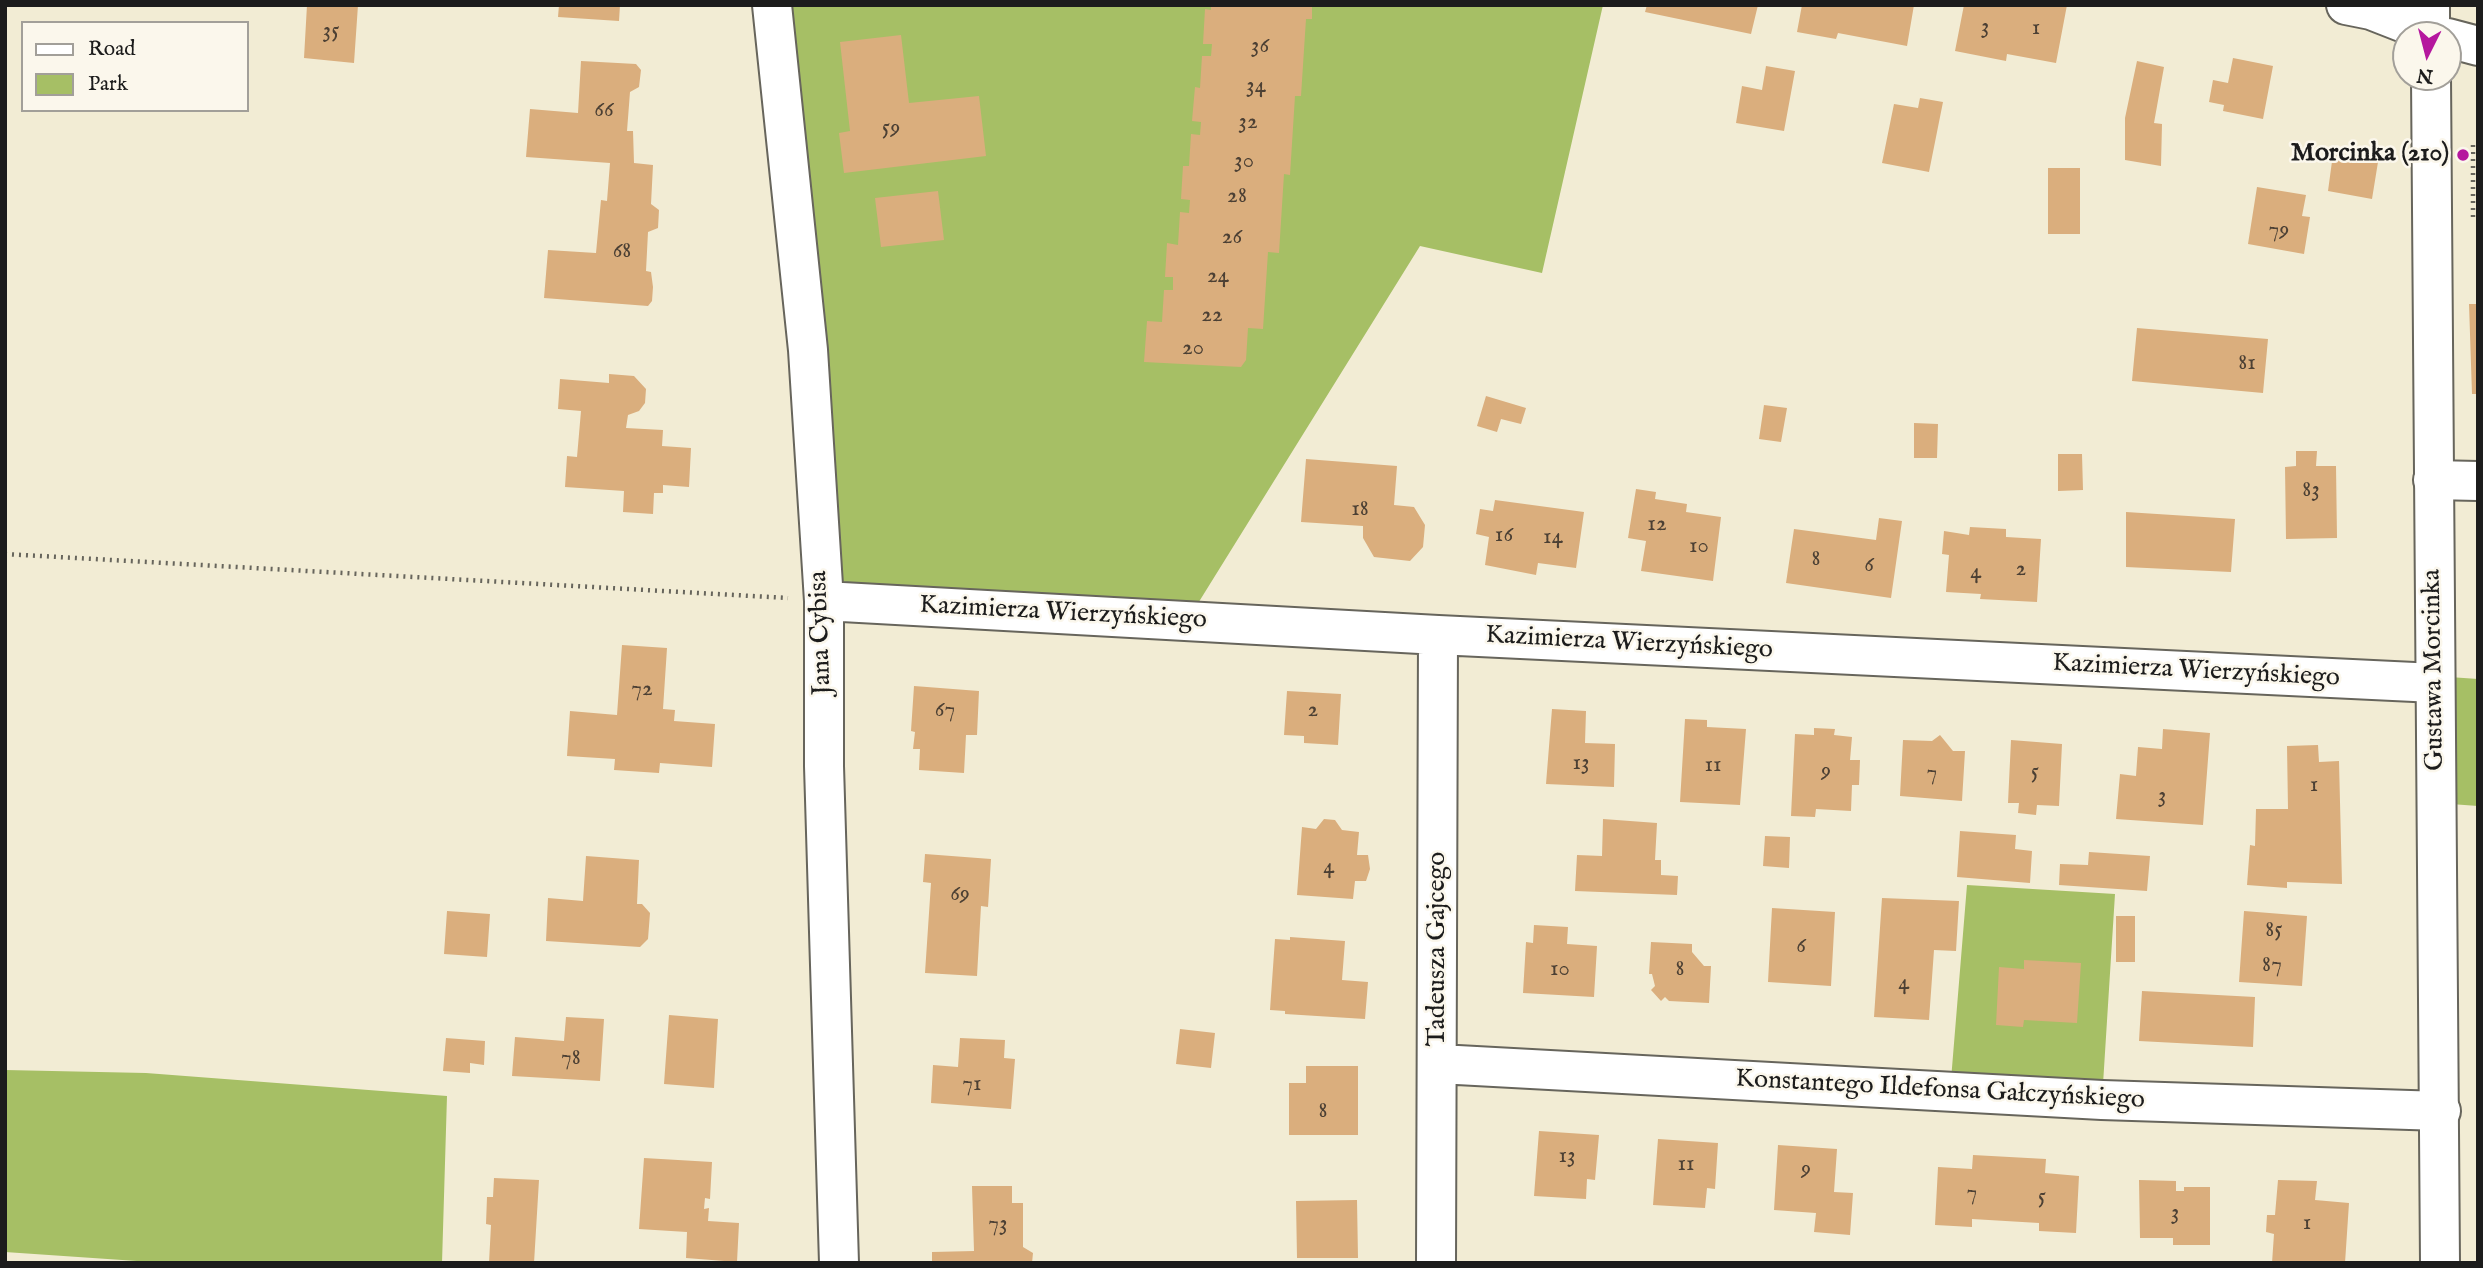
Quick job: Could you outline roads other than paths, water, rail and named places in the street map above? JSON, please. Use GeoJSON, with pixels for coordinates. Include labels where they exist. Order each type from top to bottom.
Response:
{"type":"FeatureCollection","features":[{"type":"Feature","properties":{"kind":"street","name":"Jana Cybisa"},"geometry":{"type":"LineString","coordinates":[[772,5],[808,350],[824,601],[824,766],[839,1263]]}},
{"type":"Feature","properties":{"kind":"street"},"geometry":{"type":"LineString","coordinates":[[2346,5],[2408,21]]}},
{"type":"Feature","properties":{"kind":"street","name":"Gustawa Morcinka"},"geometry":{"type":"LineString","coordinates":[[2431,91],[2441,1263]]}},
{"type":"Feature","properties":{"kind":"street"},"geometry":{"type":"LineString","coordinates":[[2433,480],[2478,481]]}},
{"type":"Feature","properties":{"kind":"street","name":"Kazimierza Wierzyńskiego"},"geometry":{"type":"LineString","coordinates":[[824,601],[1438,635],[2435,684]]}},
{"type":"Feature","properties":{"kind":"street","name":"Tadeusza Gajcego"},"geometry":{"type":"LineString","coordinates":[[1436,1263],[1439,1064],[1438,635]]}},
{"type":"Feature","properties":{"kind":"street","name":"Konstantego Ildefonsa Gałczyńskiego"},"geometry":{"type":"LineString","coordinates":[[1439,1064],[2102,1100],[2441,1111]]}},
{"type":"Feature","properties":{"kind":"place","name":"Morcinka (210)"},"geometry":{"type":"Point","coordinates":[2463,155]}}]}
